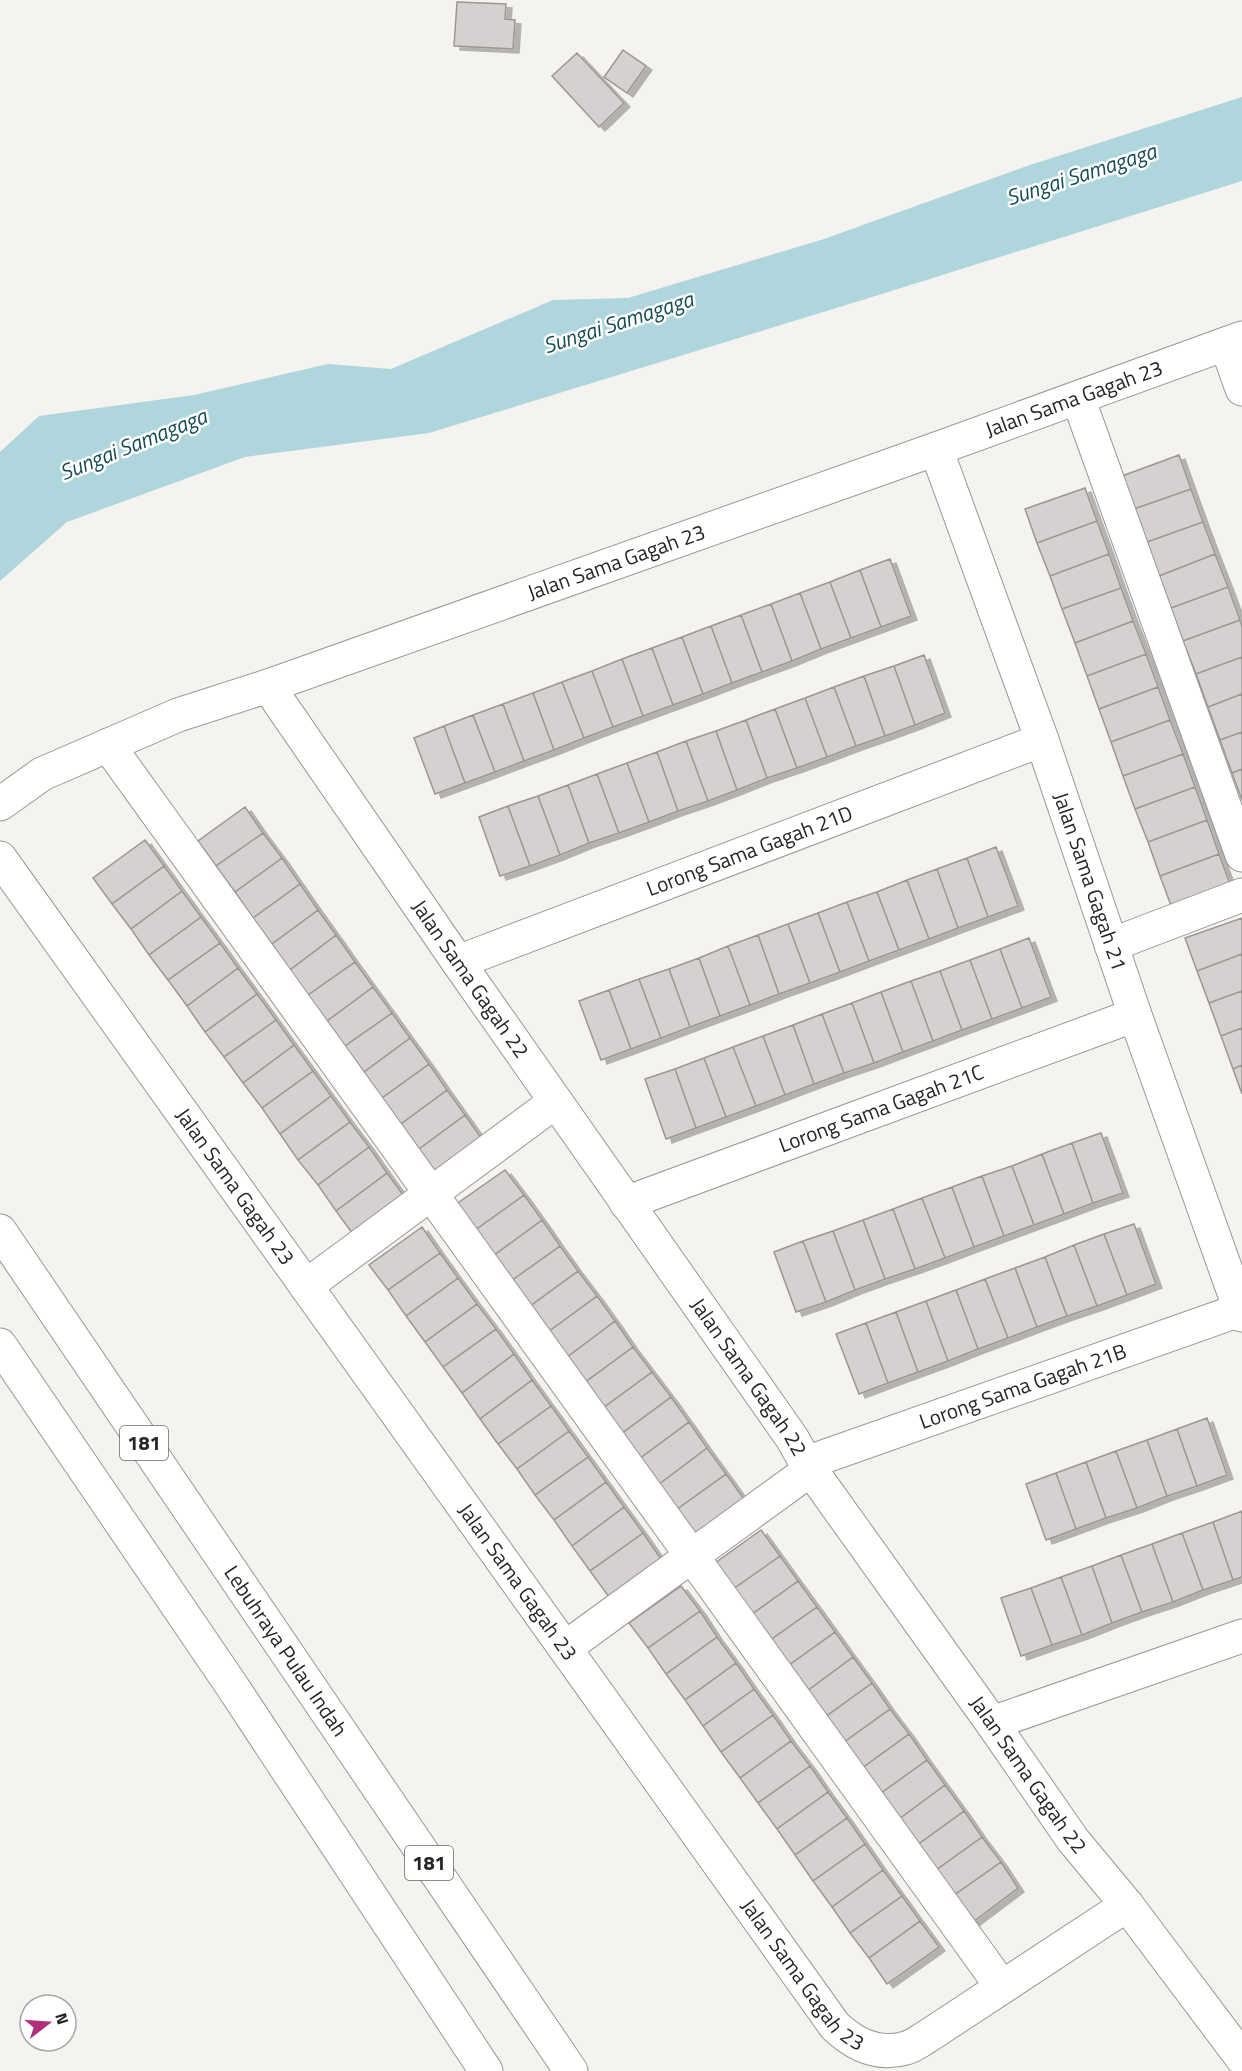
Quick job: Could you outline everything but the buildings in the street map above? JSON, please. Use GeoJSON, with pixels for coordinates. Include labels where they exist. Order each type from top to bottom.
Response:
{"type":"FeatureCollection","features":[{"type":"Feature","properties":{"kind":"street"},"geometry":{"type":"LineString","coordinates":[[1234,341],[1242,389]]}},
{"type":"Feature","properties":{"kind":"street","name":"Jalan Sama Gagah 23"},"geometry":{"type":"LineString","coordinates":[[0,804],[42,774],[178,715],[268,686],[1234,341]]}},
{"type":"Feature","properties":{"kind":"street"},"geometry":{"type":"LineString","coordinates":[[1078,398],[1242,855]]}},
{"type":"Feature","properties":{"kind":"street","name":"Jalan Sama Gagah 21"},"geometry":{"type":"LineString","coordinates":[[936,449],[1042,740],[1135,1015],[1241,1312]]}},
{"type":"Feature","properties":{"kind":"street","name":"Jalan Sama Gagah 22"},"geometry":{"type":"LineString","coordinates":[[268,686],[555,1102],[792,1438],[808,1466],[1073,1840],[1127,1905],[1242,2058]]}},
{"type":"Feature","properties":{"kind":"street","name":"Lorong Sama Gagah 21D"},"geometry":{"type":"LineString","coordinates":[[458,962],[1042,740]]}},
{"type":"Feature","properties":{"kind":"street"},"geometry":{"type":"LineString","coordinates":[[108,745],[1002,1987]]}},
{"type":"Feature","properties":{"kind":"street","name":"Jalan Sama Gagah 23"},"geometry":{"type":"LineString","coordinates":[[0,858],[835,2026],[849,2040],[877,2051],[907,2048],[1127,1905]]}},
{"type":"Feature","properties":{"kind":"street"},"geometry":{"type":"LineString","coordinates":[[1111,945],[1242,895]]}},
{"type":"Feature","properties":{"kind":"street","name":"Lorong Sama Gagah 21C"},"geometry":{"type":"LineString","coordinates":[[626,1203],[1135,1015]]}},
{"type":"Feature","properties":{"kind":"street"},"geometry":{"type":"LineString","coordinates":[[306,1286],[555,1102]]}},
{"type":"Feature","properties":{"kind":"street","name":"Lebuhraya Pulau Indah"},"geometry":{"type":"LineString","coordinates":[[0,1231],[571,2071]]}},
{"type":"Feature","properties":{"kind":"street","name":"Lorong Sama Gagah 21B"},"geometry":{"type":"LineString","coordinates":[[565,1648],[692,1556],[808,1466],[1241,1312]]}},
{"type":"Feature","properties":{"kind":"street"},"geometry":{"type":"LineString","coordinates":[[0,1345],[232,1686],[486,2071]]}},
{"type":"Feature","properties":{"kind":"street"},"geometry":{"type":"LineString","coordinates":[[992,1723],[1242,1636]]}},
{"type":"Feature","properties":{"kind":"water","name":"Sungai Samagaga"},"geometry":{"type":"Polygon","coordinates":[[[1242,97],[1242,181],[429,433],[245,457],[67,522],[0,581],[0,452],[39,416],[194,395],[328,364],[391,369],[553,300],[628,298],[824,239],[1027,166],[1242,97]]]}}]}
